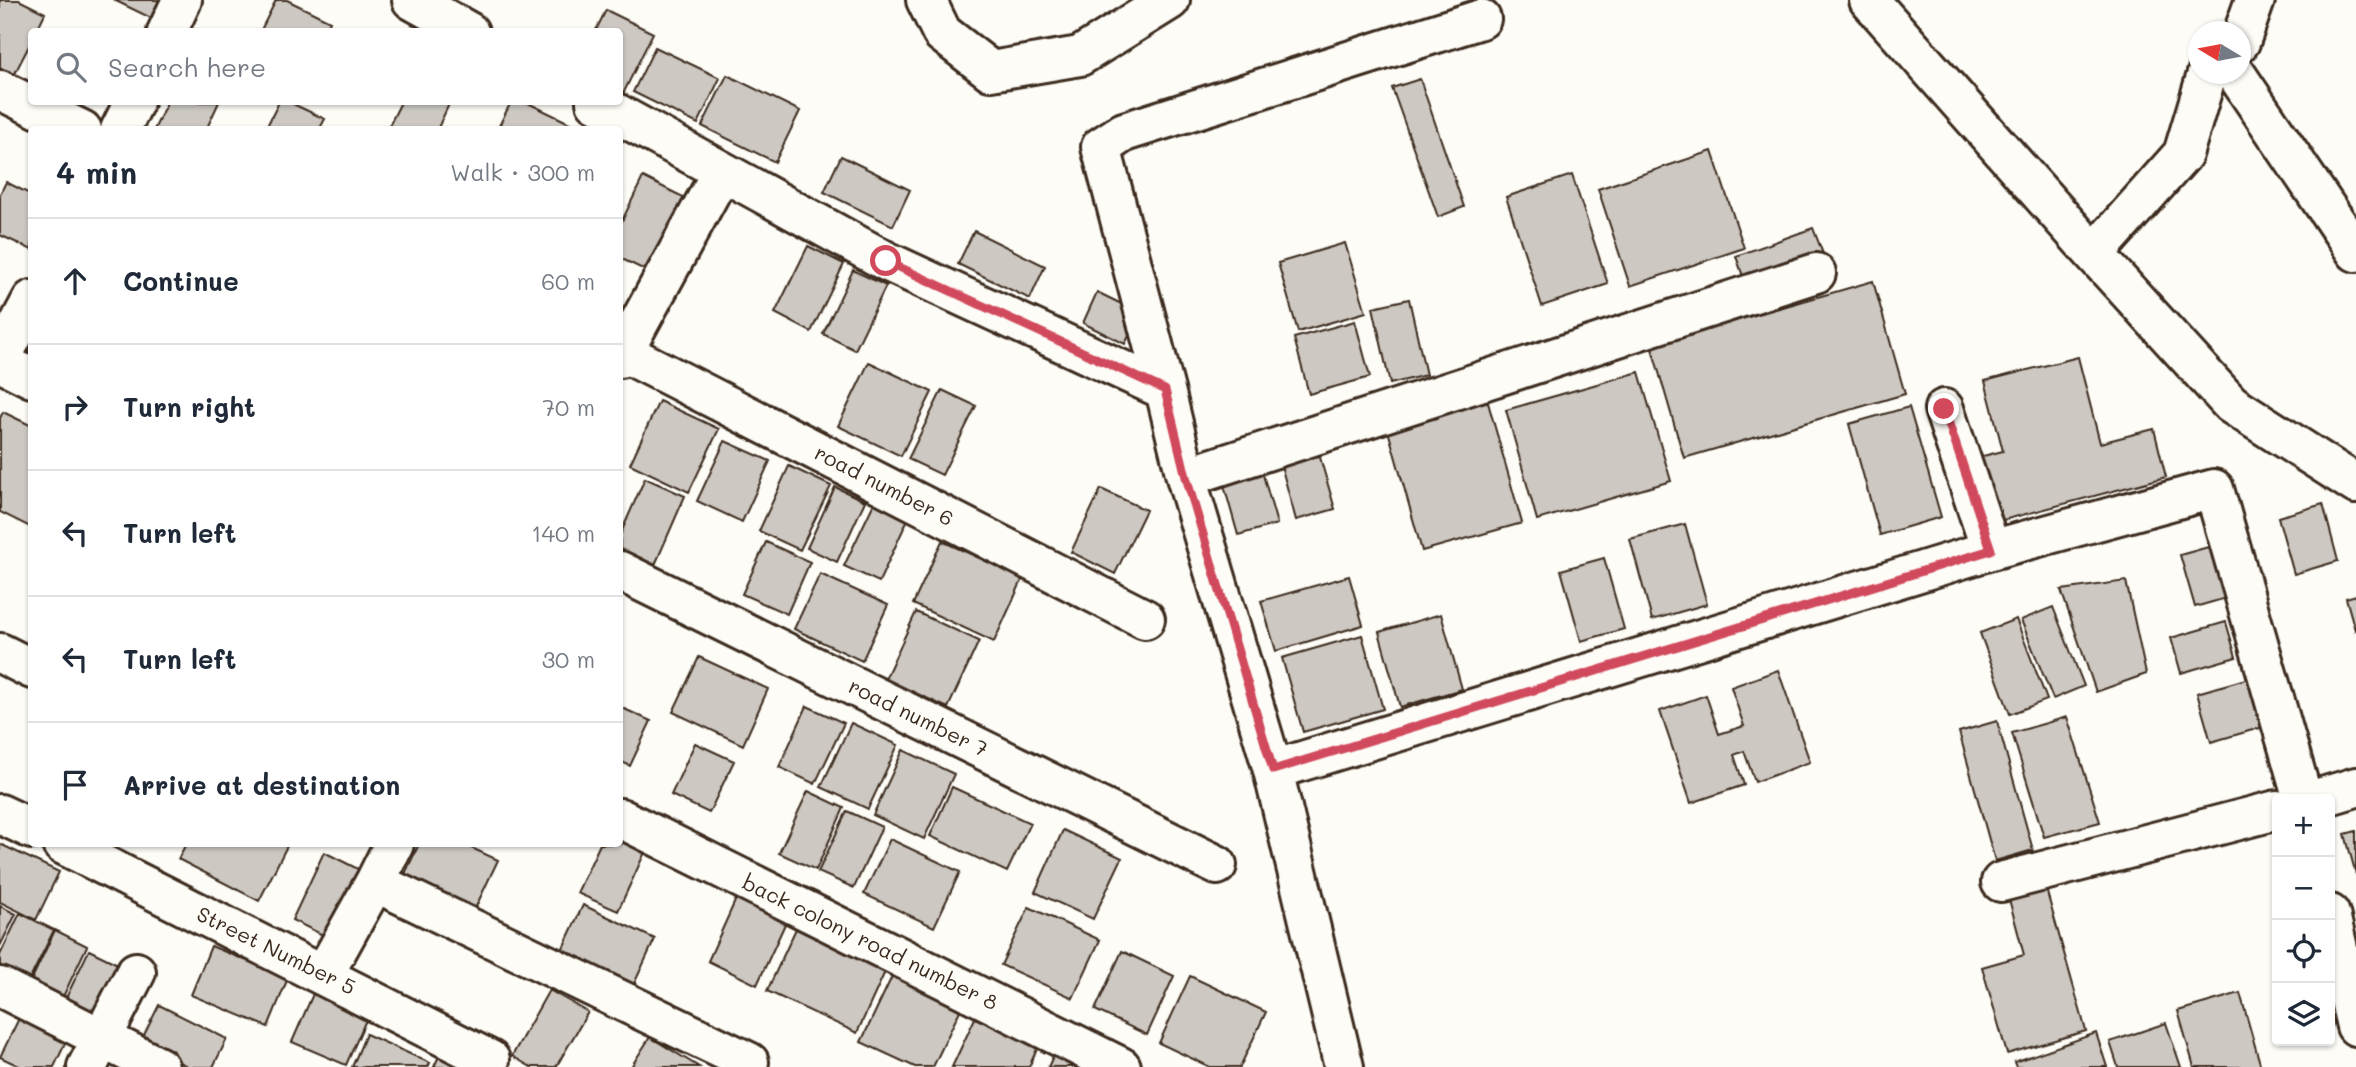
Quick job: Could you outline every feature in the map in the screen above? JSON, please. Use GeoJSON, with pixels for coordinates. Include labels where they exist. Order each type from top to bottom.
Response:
{"type":"FeatureCollection","features":[{"type":"Feature","properties":{"kind":"street"},"geometry":{"type":"LineString","coordinates":[[169,28],[182,0]]}},
{"type":"Feature","properties":{"kind":"street"},"geometry":{"type":"LineString","coordinates":[[412,0],[462,28]]}},
{"type":"Feature","properties":{"kind":"street"},"geometry":{"type":"LineString","coordinates":[[926,0],[942,33],[991,71],[1080,56],[1170,0]]}},
{"type":"Feature","properties":{"kind":"street"},"geometry":{"type":"LineString","coordinates":[[1869,0],[2231,404],[2356,484]]}},
{"type":"Feature","properties":{"kind":"street"},"geometry":{"type":"LineString","coordinates":[[2248,21],[2255,0]]}},
{"type":"Feature","properties":{"kind":"street"},"geometry":{"type":"LineString","coordinates":[[1344,1067],[1273,770],[1186,477],[1101,147],[1124,132],[1481,19]]}},
{"type":"Feature","properties":{"kind":"street"},"geometry":{"type":"LineString","coordinates":[[2094,254],[2183,154],[2204,84]]}},
{"type":"Feature","properties":{"kind":"street"},"geometry":{"type":"LineString","coordinates":[[2243,84],[2356,252]]}},
{"type":"Feature","properties":{"kind":"street"},"geometry":{"type":"LineString","coordinates":[[0,90],[28,104]]}},
{"type":"Feature","properties":{"kind":"street"},"geometry":{"type":"LineString","coordinates":[[31,105],[74,126]]}},
{"type":"Feature","properties":{"kind":"street"},"geometry":{"type":"LineString","coordinates":[[122,126],[132,105]]}},
{"type":"Feature","properties":{"kind":"street"},"geometry":{"type":"LineString","coordinates":[[601,105],[886,261],[1165,390]]}},
{"type":"Feature","properties":{"kind":"street"},"geometry":{"type":"LineString","coordinates":[[623,351],[722,171]]}},
{"type":"Feature","properties":{"kind":"street"},"geometry":{"type":"LineString","coordinates":[[1186,477],[1816,273]]}},
{"type":"Feature","properties":{"kind":"street"},"geometry":{"type":"LineString","coordinates":[[28,308],[0,361],[28,376]]}},
{"type":"Feature","properties":{"kind":"street","name":"road number 6"},"geometry":{"type":"LineString","coordinates":[[623,356],[1144,619]]}},
{"type":"Feature","properties":{"kind":"street"},"geometry":{"type":"LineString","coordinates":[[1944,409],[1991,550]]}},
{"type":"Feature","properties":{"kind":"street"},"geometry":{"type":"LineString","coordinates":[[1273,770],[1991,550],[2214,489],[2301,794]]}},
{"type":"Feature","properties":{"kind":"street","name":"road number 7"},"geometry":{"type":"LineString","coordinates":[[623,572],[1217,865]]}},
{"type":"Feature","properties":{"kind":"street"},"geometry":{"type":"LineString","coordinates":[[0,653],[28,667]]}},
{"type":"Feature","properties":{"kind":"street"},"geometry":{"type":"LineString","coordinates":[[2333,794],[2356,787]]}},
{"type":"Feature","properties":{"kind":"street"},"geometry":{"type":"LineString","coordinates":[[2001,882],[2272,811]]}},
{"type":"Feature","properties":{"kind":"street"},"geometry":{"type":"LineString","coordinates":[[0,814],[28,827]]}},
{"type":"Feature","properties":{"kind":"street","name":"back colony road number 8"},"geometry":{"type":"LineString","coordinates":[[623,819],[1121,1067]]}},
{"type":"Feature","properties":{"kind":"street","name":"Street Number 5"},"geometry":{"type":"LineString","coordinates":[[68,847],[490,1060]]}},
{"type":"Feature","properties":{"kind":"street"},"geometry":{"type":"LineString","coordinates":[[324,974],[383,856],[751,1065]]}},
{"type":"Feature","properties":{"kind":"street"},"geometry":{"type":"LineString","coordinates":[[2331,920],[2356,1026]]}},
{"type":"Feature","properties":{"kind":"street"},"geometry":{"type":"LineString","coordinates":[[93,1052],[136,972]]}},
{"type":"Feature","properties":{"kind":"street"},"geometry":{"type":"LineString","coordinates":[[0,988],[93,1052],[159,1067]]}},
{"type":"Feature","properties":{"kind":"building"},"geometry":{"type":"Polygon","coordinates":[[[0,0],[19,0],[45,13],[38,28],[28,28],[28,48],[12,79],[0,73],[0,0]]]}},
{"type":"Feature","properties":{"kind":"building"},"geometry":{"type":"Polygon","coordinates":[[[114,0],[165,0],[155,20],[114,0]]]}},
{"type":"Feature","properties":{"kind":"building"},"geometry":{"type":"Polygon","coordinates":[[[276,0],[287,0],[330,21],[327,28],[262,28],[276,0]]]}},
{"type":"Feature","properties":{"kind":"building"},"geometry":{"type":"Polygon","coordinates":[[[606,10],[653,33],[624,92],[623,28],[597,28],[606,10]]]}},
{"type":"Feature","properties":{"kind":"building"},"geometry":{"type":"Polygon","coordinates":[[[655,47],[720,78],[698,124],[633,92],[655,47]]]}},
{"type":"Feature","properties":{"kind":"building"},"geometry":{"type":"Polygon","coordinates":[[[727,75],[800,111],[775,162],[702,126],[727,75]]]}},
{"type":"Feature","properties":{"kind":"building"},"geometry":{"type":"Polygon","coordinates":[[[1420,79],[1464,207],[1438,217],[1392,88],[1420,79]]]}},
{"type":"Feature","properties":{"kind":"building"},"geometry":{"type":"Polygon","coordinates":[[[166,105],[218,105],[208,126],[156,126],[166,105]]]}},
{"type":"Feature","properties":{"kind":"building"},"geometry":{"type":"Polygon","coordinates":[[[278,105],[295,105],[325,119],[321,126],[267,126],[278,105]]]}},
{"type":"Feature","properties":{"kind":"building"},"geometry":{"type":"Polygon","coordinates":[[[400,105],[449,105],[439,126],[389,126],[400,105]]]}},
{"type":"Feature","properties":{"kind":"building"},"geometry":{"type":"Polygon","coordinates":[[[510,105],[532,105],[576,126],[499,126],[510,105]]]}},
{"type":"Feature","properties":{"kind":"building"},"geometry":{"type":"Polygon","coordinates":[[[1712,151],[1744,248],[1630,286],[1598,189],[1712,151]]]}},
{"type":"Feature","properties":{"kind":"building"},"geometry":{"type":"Polygon","coordinates":[[[841,156],[910,190],[893,226],[824,192],[841,156]]]}},
{"type":"Feature","properties":{"kind":"building"},"geometry":{"type":"Polygon","coordinates":[[[1572,175],[1608,284],[1542,306],[1506,197],[1572,175]]]}},
{"type":"Feature","properties":{"kind":"building"},"geometry":{"type":"Polygon","coordinates":[[[643,177],[689,200],[653,274],[623,259],[623,219],[643,177]]]}},
{"type":"Feature","properties":{"kind":"building"},"geometry":{"type":"Polygon","coordinates":[[[6,182],[28,193],[28,248],[0,235],[0,194],[6,182]]]}},
{"type":"Feature","properties":{"kind":"building"},"geometry":{"type":"Polygon","coordinates":[[[1813,228],[1825,259],[1747,288],[1736,256],[1813,228]]]}},
{"type":"Feature","properties":{"kind":"building"},"geometry":{"type":"Polygon","coordinates":[[[974,231],[1045,266],[1030,299],[958,264],[974,231]]]}},
{"type":"Feature","properties":{"kind":"building"},"geometry":{"type":"Polygon","coordinates":[[[1345,243],[1366,312],[1298,332],[1278,263],[1345,243]]]}},
{"type":"Feature","properties":{"kind":"building"},"geometry":{"type":"Polygon","coordinates":[[[808,246],[844,264],[811,332],[775,313],[808,246]]]}},
{"type":"Feature","properties":{"kind":"building"},"geometry":{"type":"Polygon","coordinates":[[[853,270],[886,286],[855,350],[823,334],[853,270]]]}},
{"type":"Feature","properties":{"kind":"building"},"geometry":{"type":"Polygon","coordinates":[[[1873,281],[1905,394],[1684,458],[1651,345],[1873,281]]]}},
{"type":"Feature","properties":{"kind":"building"},"geometry":{"type":"Polygon","coordinates":[[[1097,292],[1140,313],[1125,344],[1083,323],[1097,292]]]}},
{"type":"Feature","properties":{"kind":"building"},"geometry":{"type":"Polygon","coordinates":[[[1409,299],[1426,375],[1390,384],[1373,307],[1409,299]]]}},
{"type":"Feature","properties":{"kind":"building"},"geometry":{"type":"Polygon","coordinates":[[[1355,321],[1370,377],[1309,394],[1294,338],[1355,321]]]}},
{"type":"Feature","properties":{"kind":"building"},"geometry":{"type":"Polygon","coordinates":[[[2078,357],[2100,443],[2154,429],[2166,477],[1988,524],[1971,459],[2003,451],[1985,381],[2078,357]]]}},
{"type":"Feature","properties":{"kind":"building"},"geometry":{"type":"Polygon","coordinates":[[[869,362],[932,392],[901,456],[838,426],[869,362]]]}},
{"type":"Feature","properties":{"kind":"building"},"geometry":{"type":"Polygon","coordinates":[[[1639,372],[1671,481],[1537,520],[1506,410],[1639,372]]]}},
{"type":"Feature","properties":{"kind":"building"},"geometry":{"type":"Polygon","coordinates":[[[942,390],[976,406],[942,475],[908,459],[942,390]]]}},
{"type":"Feature","properties":{"kind":"building"},"geometry":{"type":"Polygon","coordinates":[[[1487,399],[1522,523],[1422,551],[1387,427],[1487,399]]]}},
{"type":"Feature","properties":{"kind":"building"},"geometry":{"type":"Polygon","coordinates":[[[659,401],[719,429],[689,492],[630,464],[659,401]]]}},
{"type":"Feature","properties":{"kind":"building"},"geometry":{"type":"Polygon","coordinates":[[[1909,407],[1941,517],[1880,535],[1849,424],[1909,407]]]}},
{"type":"Feature","properties":{"kind":"building"},"geometry":{"type":"Polygon","coordinates":[[[3,412],[28,424],[28,526],[0,512],[0,418],[3,412]]]}},
{"type":"Feature","properties":{"kind":"building"},"geometry":{"type":"Polygon","coordinates":[[[725,441],[770,461],[742,522],[697,501],[725,441]]]}},
{"type":"Feature","properties":{"kind":"building"},"geometry":{"type":"Polygon","coordinates":[[[1317,447],[1335,509],[1296,520],[1279,458],[1317,447]]]}},
{"type":"Feature","properties":{"kind":"building"},"geometry":{"type":"Polygon","coordinates":[[[1260,464],[1277,524],[1238,535],[1221,475],[1260,464]]]}},
{"type":"Feature","properties":{"kind":"building"},"geometry":{"type":"Polygon","coordinates":[[[789,466],[831,486],[800,550],[759,531],[789,466]]]}},
{"type":"Feature","properties":{"kind":"building"},"geometry":{"type":"Polygon","coordinates":[[[645,478],[685,496],[655,565],[623,550],[623,528],[645,478]]]}},
{"type":"Feature","properties":{"kind":"building"},"geometry":{"type":"Polygon","coordinates":[[[835,487],[865,501],[837,562],[807,548],[835,487]]]}},
{"type":"Feature","properties":{"kind":"building"},"geometry":{"type":"Polygon","coordinates":[[[1101,489],[1146,510],[1115,574],[1071,552],[1101,489]]]}},
{"type":"Feature","properties":{"kind":"building"},"geometry":{"type":"Polygon","coordinates":[[[874,503],[908,519],[879,582],[844,566],[874,503]]]}},
{"type":"Feature","properties":{"kind":"building"},"geometry":{"type":"Polygon","coordinates":[[[2323,504],[2338,561],[2294,574],[2278,517],[2323,504]]]}},
{"type":"Feature","properties":{"kind":"building"},"geometry":{"type":"Polygon","coordinates":[[[1685,524],[1707,604],[1652,620],[1630,539],[1685,524]]]}},
{"type":"Feature","properties":{"kind":"building"},"geometry":{"type":"Polygon","coordinates":[[[942,541],[1023,578],[994,642],[913,604],[942,541]]]}},
{"type":"Feature","properties":{"kind":"building"},"geometry":{"type":"Polygon","coordinates":[[[766,542],[810,562],[787,614],[742,594],[766,542]]]}},
{"type":"Feature","properties":{"kind":"building"},"geometry":{"type":"Polygon","coordinates":[[[2219,544],[2233,596],[2195,607],[2180,555],[2219,544]]]}},
{"type":"Feature","properties":{"kind":"building"},"geometry":{"type":"Polygon","coordinates":[[[1604,558],[1624,629],[1581,641],[1561,570],[1604,558]]]}},
{"type":"Feature","properties":{"kind":"building"},"geometry":{"type":"Polygon","coordinates":[[[820,574],[888,605],[862,661],[794,629],[820,574]]]}},
{"type":"Feature","properties":{"kind":"building"},"geometry":{"type":"Polygon","coordinates":[[[1349,576],[1363,625],[1276,651],[1261,601],[1349,576]]]}},
{"type":"Feature","properties":{"kind":"building"},"geometry":{"type":"Polygon","coordinates":[[[2126,581],[2146,674],[2096,692],[2061,590],[2126,581]]]}},
{"type":"Feature","properties":{"kind":"building"},"geometry":{"type":"Polygon","coordinates":[[[2356,595],[2356,629],[2355,630],[2346,598],[2356,595]]]}},
{"type":"Feature","properties":{"kind":"building"},"geometry":{"type":"Polygon","coordinates":[[[2053,607],[2084,686],[2053,699],[2021,620],[2053,607]]]}},
{"type":"Feature","properties":{"kind":"building"},"geometry":{"type":"Polygon","coordinates":[[[916,612],[979,641],[948,708],[885,679],[916,612]]]}},
{"type":"Feature","properties":{"kind":"building"},"geometry":{"type":"Polygon","coordinates":[[[1441,614],[1462,689],[1400,707],[1379,632],[1441,614]]]}},
{"type":"Feature","properties":{"kind":"building"},"geometry":{"type":"Polygon","coordinates":[[[2016,619],[2047,700],[2010,714],[1980,633],[2016,619]]]}},
{"type":"Feature","properties":{"kind":"building"},"geometry":{"type":"Polygon","coordinates":[[[2226,622],[2236,657],[2181,673],[2171,638],[2226,622]]]}},
{"type":"Feature","properties":{"kind":"building"},"geometry":{"type":"Polygon","coordinates":[[[1362,635],[1383,709],[1303,732],[1282,658],[1362,635]]]}},
{"type":"Feature","properties":{"kind":"building"},"geometry":{"type":"Polygon","coordinates":[[[699,657],[768,689],[743,745],[673,712],[699,657]]]}},
{"type":"Feature","properties":{"kind":"building"},"geometry":{"type":"Polygon","coordinates":[[[1778,670],[1810,762],[1755,782],[1744,751],[1734,755],[1744,785],[1691,803],[1660,711],[1706,695],[1719,734],[1744,726],[1731,687],[1778,670]]]}},
{"type":"Feature","properties":{"kind":"building"},"geometry":{"type":"Polygon","coordinates":[[[2263,674],[2277,723],[2211,742],[2197,693],[2263,674]]]}},
{"type":"Feature","properties":{"kind":"building"},"geometry":{"type":"Polygon","coordinates":[[[807,706],[844,723],[815,784],[779,767],[807,706]]]}},
{"type":"Feature","properties":{"kind":"building"},"geometry":{"type":"Polygon","coordinates":[[[623,708],[651,721],[630,766],[623,762],[623,708]]]}},
{"type":"Feature","properties":{"kind":"building"},"geometry":{"type":"Polygon","coordinates":[[[2067,717],[2100,822],[2044,837],[2012,733],[2067,717]]]}},
{"type":"Feature","properties":{"kind":"building"},"geometry":{"type":"Polygon","coordinates":[[[1997,721],[2033,850],[1995,861],[1959,732],[1997,721]]]}},
{"type":"Feature","properties":{"kind":"building"},"geometry":{"type":"Polygon","coordinates":[[[851,723],[898,745],[868,809],[821,787],[851,723]]]}},
{"type":"Feature","properties":{"kind":"building"},"geometry":{"type":"Polygon","coordinates":[[[695,743],[734,761],[709,813],[671,795],[695,743]]]}},
{"type":"Feature","properties":{"kind":"building"},"geometry":{"type":"Polygon","coordinates":[[[903,750],[954,774],[924,839],[873,815],[903,750]]]}},
{"type":"Feature","properties":{"kind":"building"},"geometry":{"type":"Polygon","coordinates":[[[952,787],[1030,823],[1007,872],[930,836],[952,787]]]}},
{"type":"Feature","properties":{"kind":"building"},"geometry":{"type":"Polygon","coordinates":[[[808,791],[844,808],[816,870],[779,853],[808,791]]]}},
{"type":"Feature","properties":{"kind":"building"},"geometry":{"type":"Polygon","coordinates":[[[847,811],[882,827],[854,888],[818,872],[847,811]]]}},
{"type":"Feature","properties":{"kind":"building"},"geometry":{"type":"Polygon","coordinates":[[[1063,830],[1122,858],[1093,919],[1035,892],[1063,830]]]}},
{"type":"Feature","properties":{"kind":"building"},"geometry":{"type":"Polygon","coordinates":[[[2356,831],[2356,875],[2345,834],[2356,831]]]}},
{"type":"Feature","properties":{"kind":"building"},"geometry":{"type":"Polygon","coordinates":[[[623,838],[646,850],[618,911],[577,893],[599,847],[623,847],[623,838]]]}},
{"type":"Feature","properties":{"kind":"building"},"geometry":{"type":"Polygon","coordinates":[[[890,839],[960,872],[934,927],[864,894],[890,839]]]}},
{"type":"Feature","properties":{"kind":"building"},"geometry":{"type":"Polygon","coordinates":[[[0,844],[59,872],[36,920],[0,902],[0,844]]]}},
{"type":"Feature","properties":{"kind":"building"},"geometry":{"type":"Polygon","coordinates":[[[184,847],[286,847],[259,901],[178,859],[184,847]]]}},
{"type":"Feature","properties":{"kind":"building"},"geometry":{"type":"Polygon","coordinates":[[[418,847],[470,847],[498,860],[473,913],[402,880],[418,847]]]}},
{"type":"Feature","properties":{"kind":"building"},"geometry":{"type":"Polygon","coordinates":[[[324,852],[368,874],[335,941],[292,920],[324,852]]]}},
{"type":"Feature","properties":{"kind":"building"},"geometry":{"type":"Polygon","coordinates":[[[2046,889],[2086,1031],[2007,1054],[1982,967],[2024,955],[2009,899],[2046,889]]]}},
{"type":"Feature","properties":{"kind":"building"},"geometry":{"type":"Polygon","coordinates":[[[740,890],[790,913],[757,985],[708,961],[740,890]]]}},
{"type":"Feature","properties":{"kind":"building"},"geometry":{"type":"Polygon","coordinates":[[[583,905],[655,939],[634,984],[562,950],[583,905]]]}},
{"type":"Feature","properties":{"kind":"building"},"geometry":{"type":"Polygon","coordinates":[[[0,906],[16,914],[0,946],[0,906]]]}},
{"type":"Feature","properties":{"kind":"building"},"geometry":{"type":"Polygon","coordinates":[[[1029,907],[1100,940],[1073,998],[1001,965],[1029,907]]]}},
{"type":"Feature","properties":{"kind":"building"},"geometry":{"type":"Polygon","coordinates":[[[20,913],[54,930],[28,983],[0,970],[0,955],[20,913]]]}},
{"type":"Feature","properties":{"kind":"building"},"geometry":{"type":"Polygon","coordinates":[[[799,922],[889,963],[857,1033],[767,991],[799,922]]]}},
{"type":"Feature","properties":{"kind":"building"},"geometry":{"type":"Polygon","coordinates":[[[55,930],[87,946],[61,1001],[29,985],[55,930]]]}},
{"type":"Feature","properties":{"kind":"building"},"geometry":{"type":"Polygon","coordinates":[[[211,946],[288,978],[268,1027],[191,995],[211,946]]]}},
{"type":"Feature","properties":{"kind":"building"},"geometry":{"type":"Polygon","coordinates":[[[89,950],[128,969],[103,1021],[64,1002],[89,950]]]}},
{"type":"Feature","properties":{"kind":"building"},"geometry":{"type":"Polygon","coordinates":[[[1122,951],[1174,976],[1147,1035],[1095,1010],[1122,951]]]}},
{"type":"Feature","properties":{"kind":"building"},"geometry":{"type":"Polygon","coordinates":[[[895,970],[964,1002],[933,1067],[915,1067],[861,1042],[895,970]]]}},
{"type":"Feature","properties":{"kind":"building"},"geometry":{"type":"Polygon","coordinates":[[[1190,976],[1266,1012],[1240,1067],[1210,1067],[1159,1043],[1190,976]]]}},
{"type":"Feature","properties":{"kind":"building"},"geometry":{"type":"Polygon","coordinates":[[[316,987],[370,1011],[346,1065],[292,1042],[316,987]]]}},
{"type":"Feature","properties":{"kind":"building"},"geometry":{"type":"Polygon","coordinates":[[[549,990],[588,1012],[556,1067],[531,1067],[512,1056],[549,990]]]}},
{"type":"Feature","properties":{"kind":"building"},"geometry":{"type":"Polygon","coordinates":[[[2240,993],[2261,1067],[2194,1067],[2178,1011],[2240,993]]]}},
{"type":"Feature","properties":{"kind":"building"},"geometry":{"type":"Polygon","coordinates":[[[27,1002],[74,1025],[54,1067],[21,1067],[0,1057],[27,1002]]]}},
{"type":"Feature","properties":{"kind":"building"},"geometry":{"type":"Polygon","coordinates":[[[159,1005],[227,1039],[213,1067],[189,1067],[140,1043],[159,1005]]]}},
{"type":"Feature","properties":{"kind":"building"},"geometry":{"type":"Polygon","coordinates":[[[975,1018],[1038,1047],[1029,1067],[952,1067],[975,1018]]]}},
{"type":"Feature","properties":{"kind":"building"},"geometry":{"type":"Polygon","coordinates":[[[2166,1023],[2181,1067],[2118,1067],[2110,1042],[2166,1023]]]}},
{"type":"Feature","properties":{"kind":"building"},"geometry":{"type":"Polygon","coordinates":[[[2096,1033],[2107,1067],[2016,1067],[2014,1062],[2096,1033]]]}},
{"type":"Feature","properties":{"kind":"building"},"geometry":{"type":"Polygon","coordinates":[[[366,1034],[430,1063],[428,1067],[352,1067],[366,1034]]]}},
{"type":"Feature","properties":{"kind":"building"},"geometry":{"type":"Polygon","coordinates":[[[650,1037],[699,1067],[631,1067],[650,1037]]]}},
{"type":"Feature","properties":{"kind":"building"},"geometry":{"type":"Polygon","coordinates":[[[1054,1054],[1082,1067],[1048,1067],[1054,1054]]]}},
{"type":"Feature","properties":{"kind":"building"},"geometry":{"type":"Polygon","coordinates":[[[439,1056],[462,1067],[434,1067],[439,1056]]]}},
{"type":"Feature","properties":{"kind":"route"},"geometry":{"type":"LineString","coordinates":[[886,261],[1165,390],[1186,477],[1273,770],[1991,550],[1944,409]]}}]}
